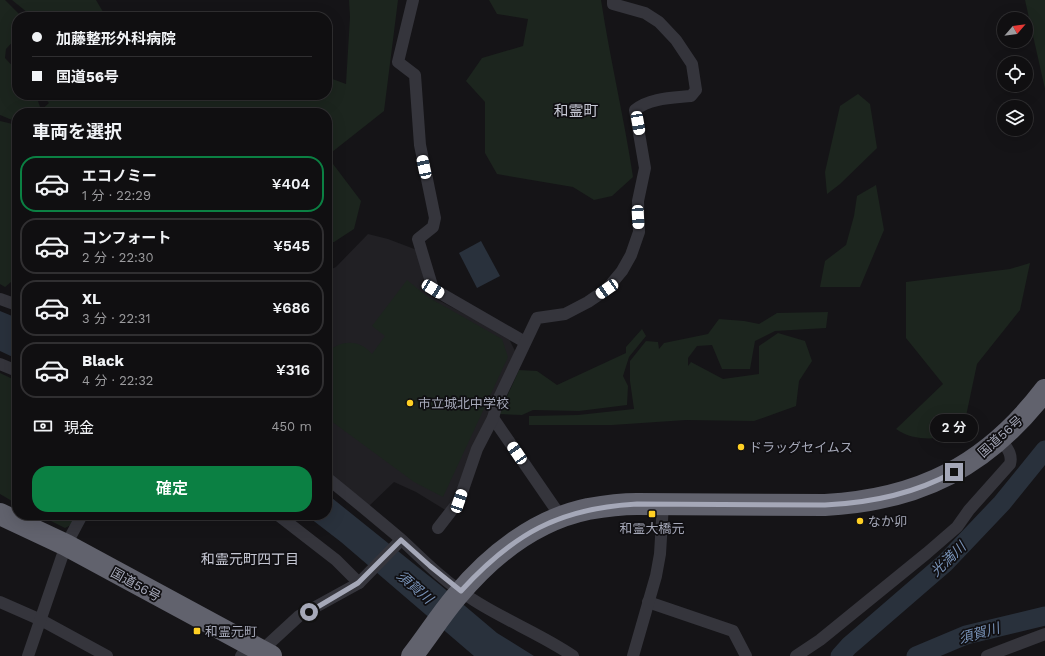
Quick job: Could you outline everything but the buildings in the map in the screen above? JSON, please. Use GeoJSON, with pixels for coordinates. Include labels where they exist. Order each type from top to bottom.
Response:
{"type":"FeatureCollection","features":[{"type":"Feature","properties":{"kind":"highway","name":"国道56号"},"geometry":{"type":"LineString","coordinates":[[412,656],[459,594],[492,560],[509,546],[531,532],[561,517],[587,509],[612,505],[848,504],[907,492],[939,479],[978,457],[1001,439],[1042,400]]}},
{"type":"Feature","properties":{"kind":"highway","name":"国道56号"},"geometry":{"type":"LineString","coordinates":[[0,514],[12,520]]}},
{"type":"Feature","properties":{"kind":"highway","name":"国道56号"},"geometry":{"type":"LineString","coordinates":[[13,520],[66,545],[256,652]]}},
{"type":"Feature","properties":{"kind":"street"},"geometry":{"type":"LineString","coordinates":[[413,0],[398,62],[415,75],[420,145],[435,218],[433,227],[418,239],[433,289],[525,342]]}},
{"type":"Feature","properties":{"kind":"street"},"geometry":{"type":"LineString","coordinates":[[438,528],[459,501],[477,449],[493,418],[498,400],[537,318],[565,314],[588,302],[607,289],[622,271],[631,255],[639,232],[638,201],[645,168],[635,110],[642,104],[691,96],[696,90],[692,64],[672,35],[659,22],[645,13],[613,4],[613,0]]}},
{"type":"Feature","properties":{"kind":"street"},"geometry":{"type":"LineString","coordinates":[[0,298],[12,303]]}},
{"type":"Feature","properties":{"kind":"street"},"geometry":{"type":"LineString","coordinates":[[0,364],[12,369]]}},
{"type":"Feature","properties":{"kind":"street"},"geometry":{"type":"LineString","coordinates":[[493,418],[561,517]]}},
{"type":"Feature","properties":{"kind":"street"},"geometry":{"type":"LineString","coordinates":[[796,656],[820,640],[844,621],[927,553],[956,527],[1010,464],[1012,459],[1001,439]]}},
{"type":"Feature","properties":{"kind":"street"},"geometry":{"type":"LineString","coordinates":[[332,482],[430,566],[459,594],[472,599],[573,656]]}},
{"type":"Feature","properties":{"kind":"street"},"geometry":{"type":"LineString","coordinates":[[633,656],[660,554],[663,504]]}},
{"type":"Feature","properties":{"kind":"street"},"geometry":{"type":"LineString","coordinates":[[28,656],[66,545],[79,520]]}},
{"type":"Feature","properties":{"kind":"street"},"geometry":{"type":"LineString","coordinates":[[284,520],[362,580]]}},
{"type":"Feature","properties":{"kind":"street"},"geometry":{"type":"LineString","coordinates":[[256,652],[299,616],[362,580],[399,541]]}},
{"type":"Feature","properties":{"kind":"street"},"geometry":{"type":"LineString","coordinates":[[0,602],[41,620],[107,656]]}},
{"type":"Feature","properties":{"kind":"street"},"geometry":{"type":"LineString","coordinates":[[648,602],[732,631],[746,656]]}},
{"type":"Feature","properties":{"kind":"street"},"geometry":{"type":"LineString","coordinates":[[987,656],[1045,634]]}},
{"type":"Feature","properties":{"kind":"shaded area"},"geometry":{"type":"Polygon","coordinates":[[[0,0],[5,0],[17,12],[12,12],[12,42],[6,49],[5,58],[12,66],[12,100],[38,100],[40,107],[12,108],[12,120],[0,115],[0,0]]]}},
{"type":"Feature","properties":{"kind":"shaded area"},"geometry":{"type":"Polygon","coordinates":[[[12,0],[96,0],[103,12],[27,12],[12,0]]]}},
{"type":"Feature","properties":{"kind":"shaded area"},"geometry":{"type":"Polygon","coordinates":[[[349,0],[398,0],[384,111],[332,152],[332,108],[44,108],[49,103],[46,100],[332,100],[332,79],[346,84],[350,17],[349,0]]]}},
{"type":"Feature","properties":{"kind":"shaded area"},"geometry":{"type":"Polygon","coordinates":[[[489,0],[601,0],[633,177],[612,196],[594,200],[573,187],[497,174],[485,153],[485,102],[466,81],[482,58],[523,46],[528,19],[497,14],[489,0]]]}},
{"type":"Feature","properties":{"kind":"shaded area"},"geometry":{"type":"Polygon","coordinates":[[[1025,0],[1045,0],[1045,89],[1033,36],[1033,12],[1028,12],[1025,0]]]}},
{"type":"Feature","properties":{"kind":"shaded area"},"geometry":{"type":"Polygon","coordinates":[[[858,94],[870,104],[877,148],[840,184],[827,194],[825,172],[840,106],[858,94]]]}},
{"type":"Feature","properties":{"kind":"shaded area"},"geometry":{"type":"Polygon","coordinates":[[[0,121],[12,124],[12,281],[5,287],[0,284],[0,121]]]}},
{"type":"Feature","properties":{"kind":"shaded area"},"geometry":{"type":"Polygon","coordinates":[[[332,163],[361,201],[354,229],[332,242],[332,163]]]}},
{"type":"Feature","properties":{"kind":"shaded area"},"geometry":{"type":"Polygon","coordinates":[[[876,185],[884,230],[860,287],[820,287],[825,261],[846,245],[854,216],[857,196],[876,185]]]}},
{"type":"Feature","properties":{"kind":"shaded area","name":"市立城北中学校"},"geometry":{"type":"Polygon","coordinates":[[[368,234],[388,239],[417,250],[427,294],[508,337],[516,353],[455,500],[447,511],[416,492],[394,482],[369,506],[332,475],[332,269],[336,267],[368,234]]]}},
{"type":"Feature","properties":{"kind":"shaded area"},"geometry":{"type":"Polygon","coordinates":[[[1030,263],[1020,310],[977,364],[962,435],[920,438],[896,429],[943,384],[906,338],[906,282],[1010,269],[1030,263]]]}},
{"type":"Feature","properties":{"kind":"shaded area","name":"市立城北中学校"},"geometry":{"type":"Polygon","coordinates":[[[407,280],[428,297],[502,339],[508,357],[443,497],[414,482],[332,422],[332,349],[344,343],[350,343],[362,346],[372,354],[385,336],[372,326],[407,280]]]}},
{"type":"Feature","properties":{"kind":"shaded area"},"geometry":{"type":"Polygon","coordinates":[[[828,312],[826,328],[775,331],[755,341],[750,369],[722,369],[712,345],[697,346],[688,358],[688,366],[691,362],[723,379],[759,374],[759,346],[778,333],[805,341],[812,361],[799,381],[796,406],[754,421],[686,420],[612,425],[529,425],[529,416],[578,415],[634,409],[630,381],[630,361],[646,341],[658,342],[659,349],[664,343],[708,334],[719,319],[759,324],[777,313],[828,312]]]}},
{"type":"Feature","properties":{"kind":"shaded area"},"geometry":{"type":"Polygon","coordinates":[[[642,329],[646,336],[629,357],[623,376],[628,386],[627,405],[579,411],[533,410],[522,415],[499,414],[519,370],[537,371],[557,385],[626,353],[626,347],[642,329]]]}},
{"type":"Feature","properties":{"kind":"shaded area"},"geometry":{"type":"Polygon","coordinates":[[[0,373],[12,379],[12,501],[0,494],[0,373]]]}},
{"type":"Feature","properties":{"kind":"shaded area"},"geometry":{"type":"Polygon","coordinates":[[[49,520],[74,520],[71,525],[65,528],[49,520]]]}},
{"type":"Feature","properties":{"kind":"water"},"geometry":{"type":"Polygon","coordinates":[[[481,241],[500,276],[477,288],[459,253],[481,241]]]}},
{"type":"Feature","properties":{"kind":"water"},"geometry":{"type":"Polygon","coordinates":[[[0,311],[12,316],[12,357],[0,351],[0,311]]]}},
{"type":"Feature","properties":{"kind":"water"},"geometry":{"type":"Polygon","coordinates":[[[332,498],[439,584],[497,633],[534,656],[474,656],[341,542],[312,520],[332,520],[332,498]]]}},
{"type":"Feature","properties":{"kind":"waterway","name":"光満川"},"geometry":{"type":"LineString","coordinates":[[840,656],[849,646],[945,563],[1002,503],[1045,450]]}},
{"type":"Feature","properties":{"kind":"waterway","name":"須賀川"},"geometry":{"type":"LineString","coordinates":[[916,656],[966,635],[1045,616]]}},
{"type":"Feature","properties":{"kind":"place","name":"市立城北中学校"},"geometry":{"type":"Point","coordinates":[410,403]}},
{"type":"Feature","properties":{"kind":"place","name":"ドラッグセイムス"},"geometry":{"type":"Point","coordinates":[741,447]}},
{"type":"Feature","properties":{"kind":"place","name":"和霊大橋元"},"geometry":{"type":"Point","coordinates":[652,514]}},
{"type":"Feature","properties":{"kind":"place","name":"なか卯"},"geometry":{"type":"Point","coordinates":[860,521]}},
{"type":"Feature","properties":{"kind":"place","name":"和霊元町"},"geometry":{"type":"Point","coordinates":[197,631]}},
{"type":"Feature","properties":{"kind":"district","name":"和霊町"},"geometry":{"type":"Point","coordinates":[576,111]}},
{"type":"Feature","properties":{"kind":"district","name":"和霊元町四丁目"},"geometry":{"type":"Point","coordinates":[250,559]}},
{"type":"Feature","properties":{"kind":"route"},"geometry":{"type":"LineString","coordinates":[[309,612],[358,583],[401,540],[461,591],[476,574],[509,546],[531,532],[561,517],[587,509],[612,505],[637,504],[848,504],[907,492],[954,472]]}}]}
